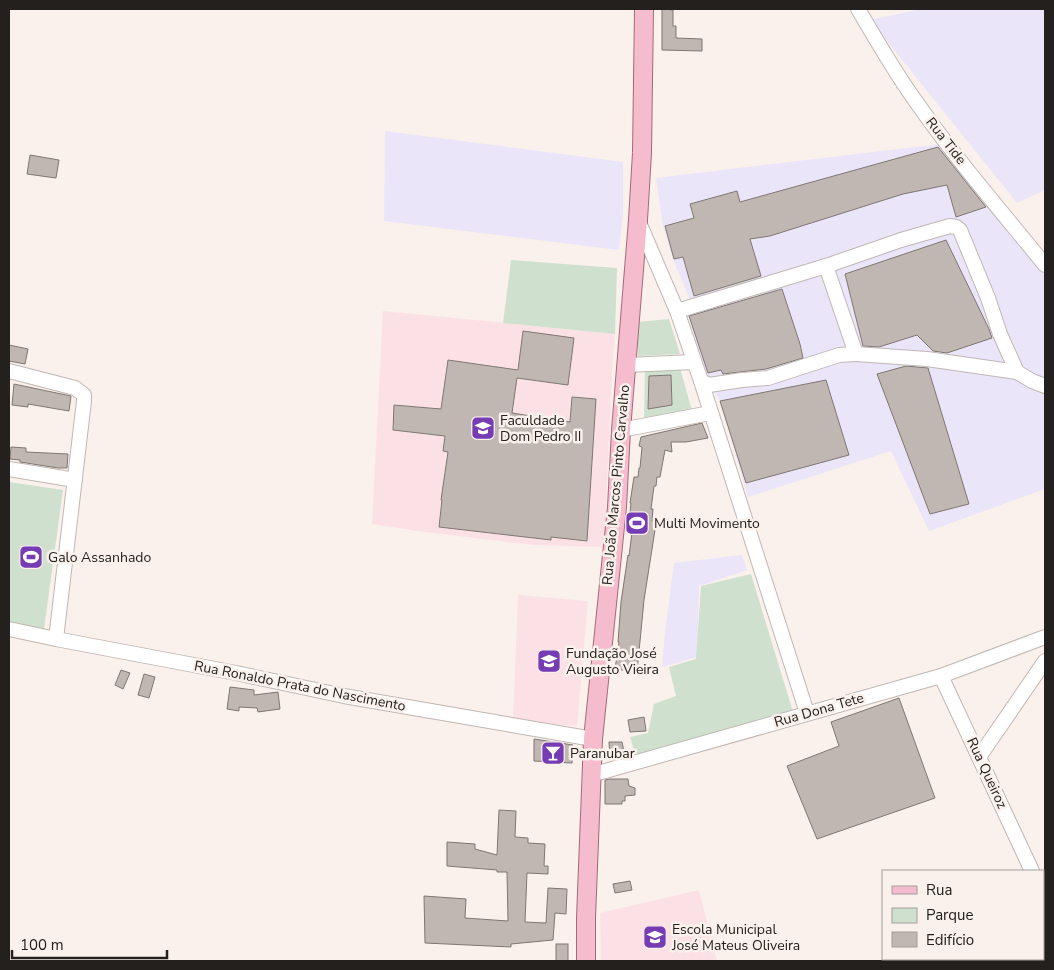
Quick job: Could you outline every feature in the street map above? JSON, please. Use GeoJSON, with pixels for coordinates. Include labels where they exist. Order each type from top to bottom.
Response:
{"type":"FeatureCollection","features":[{"type":"Feature","properties":{"kind":"main road","name":"Rua João Marcos Pinto Carvalho"},"geometry":{"type":"LineString","coordinates":[[586,961],[586,908],[593,739],[617,507],[621,430],[638,220],[642,153],[644,9]]}},
{"type":"Feature","properties":{"kind":"street","name":"Rua Tide"},"geometry":{"type":"LineString","coordinates":[[858,9],[916,102],[1045,265]]}},
{"type":"Feature","properties":{"kind":"street"},"geometry":{"type":"LineString","coordinates":[[638,220],[676,311],[701,381],[807,713]]}},
{"type":"Feature","properties":{"kind":"street"},"geometry":{"type":"LineString","coordinates":[[676,311],[826,266],[901,240],[950,226],[956,227],[960,230],[988,298],[1000,334],[1017,372]]}},
{"type":"Feature","properties":{"kind":"street"},"geometry":{"type":"LineString","coordinates":[[826,266],[856,354]]}},
{"type":"Feature","properties":{"kind":"street"},"geometry":{"type":"LineString","coordinates":[[701,381],[709,385],[768,378],[839,355],[856,354],[927,359],[1017,372],[1045,386]]}},
{"type":"Feature","properties":{"kind":"street"},"geometry":{"type":"LineString","coordinates":[[626,365],[694,362]]}},
{"type":"Feature","properties":{"kind":"street"},"geometry":{"type":"LineString","coordinates":[[9,371],[75,388],[84,395],[56,639]]}},
{"type":"Feature","properties":{"kind":"street"},"geometry":{"type":"LineString","coordinates":[[621,430],[710,413]]}},
{"type":"Feature","properties":{"kind":"street"},"geometry":{"type":"LineString","coordinates":[[9,469],[75,480]]}},
{"type":"Feature","properties":{"kind":"street","name":"Rua Ronaldo Prata do Nascimento"},"geometry":{"type":"LineString","coordinates":[[9,629],[344,696],[593,739]]}},
{"type":"Feature","properties":{"kind":"street","name":"Rua Dona Tete"},"geometry":{"type":"LineString","coordinates":[[591,775],[941,676],[1045,637]]}},
{"type":"Feature","properties":{"kind":"street"},"geometry":{"type":"LineString","coordinates":[[979,757],[1045,661]]}},
{"type":"Feature","properties":{"kind":"street","name":"Rua Queiroz"},"geometry":{"type":"LineString","coordinates":[[941,676],[1032,870]]}},
{"type":"Feature","properties":{"kind":"shaded area"},"geometry":{"type":"Polygon","coordinates":[[[921,9],[1045,9],[1045,190],[1017,203],[870,20],[921,9]]]}},
{"type":"Feature","properties":{"kind":"shaded area"},"geometry":{"type":"Polygon","coordinates":[[[385,131],[623,162],[623,214],[619,250],[384,221],[385,131]]]}},
{"type":"Feature","properties":{"kind":"shaded area"},"geometry":{"type":"Polygon","coordinates":[[[941,144],[1045,275],[1045,489],[929,531],[891,451],[748,497],[720,401],[709,385],[688,315],[695,313],[673,260],[663,226],[656,178],[941,144]]]}},
{"type":"Feature","properties":{"kind":"shaded area","name":"Faculdade Dom Pedro II"},"geometry":{"type":"Polygon","coordinates":[[[383,311],[615,334],[604,547],[533,545],[372,524],[383,311]],[[523,331],[518,370],[448,360],[441,412],[503,464],[447,456],[441,500],[495,508],[551,539],[553,520],[512,413],[517,378],[568,385],[574,339],[523,331]],[[572,397],[559,538],[596,399],[572,397]],[[394,405],[432,434],[436,408],[394,405]]]}},
{"type":"Feature","properties":{"kind":"shaded area"},"geometry":{"type":"Polygon","coordinates":[[[742,555],[747,570],[699,586],[697,657],[662,667],[674,563],[742,555]]]}},
{"type":"Feature","properties":{"kind":"shaded area","name":"Fundação José Augusto Vieira"},"geometry":{"type":"Polygon","coordinates":[[[518,595],[588,601],[577,726],[513,721],[518,595]]]}},
{"type":"Feature","properties":{"kind":"shaded area","name":"Escola Municipal José Mateus Oliveira"},"geometry":{"type":"Polygon","coordinates":[[[699,890],[717,961],[601,961],[600,913],[699,890]]]}},
{"type":"Feature","properties":{"kind":"green space"},"geometry":{"type":"Polygon","coordinates":[[[511,260],[617,268],[615,334],[503,323],[511,260]]]}},
{"type":"Feature","properties":{"kind":"green space"},"geometry":{"type":"Polygon","coordinates":[[[669,319],[680,354],[638,356],[638,322],[669,319]]]}},
{"type":"Feature","properties":{"kind":"green space"},"geometry":{"type":"Polygon","coordinates":[[[645,368],[680,368],[692,411],[644,418],[645,368]]]}},
{"type":"Feature","properties":{"kind":"green space","name":"Galo Assanhado"},"geometry":{"type":"Polygon","coordinates":[[[9,482],[63,490],[44,629],[9,624],[9,482]]]}},
{"type":"Feature","properties":{"kind":"green space"},"geometry":{"type":"Polygon","coordinates":[[[751,574],[793,712],[636,757],[630,737],[648,733],[654,704],[676,696],[669,667],[696,659],[701,586],[751,574]]]}},
{"type":"Feature","properties":{"kind":"building"},"geometry":{"type":"Polygon","coordinates":[[[662,9],[673,10],[673,26],[676,26],[676,38],[702,39],[702,51],[662,50],[662,9]]]}},
{"type":"Feature","properties":{"kind":"building"},"geometry":{"type":"Polygon","coordinates":[[[938,147],[986,207],[956,217],[947,185],[903,194],[770,236],[750,239],[761,276],[694,296],[683,257],[674,259],[665,226],[694,218],[690,204],[737,191],[740,202],[938,147]]]}},
{"type":"Feature","properties":{"kind":"building"},"geometry":{"type":"Polygon","coordinates":[[[30,155],[59,160],[56,178],[27,174],[30,155]]]}},
{"type":"Feature","properties":{"kind":"building"},"geometry":{"type":"Polygon","coordinates":[[[946,240],[992,338],[947,353],[933,351],[917,335],[879,347],[863,346],[845,274],[946,240]]]}},
{"type":"Feature","properties":{"kind":"building"},"geometry":{"type":"Polygon","coordinates":[[[782,289],[803,358],[766,369],[723,374],[721,370],[708,373],[689,316],[782,289]]]}},
{"type":"Feature","properties":{"kind":"building"},"geometry":{"type":"Polygon","coordinates":[[[523,331],[574,338],[568,385],[517,378],[512,413],[570,422],[572,397],[596,399],[587,541],[551,537],[551,540],[439,527],[448,452],[443,451],[445,436],[393,430],[394,405],[441,409],[448,360],[518,370],[523,331]]]}},
{"type":"Feature","properties":{"kind":"building"},"geometry":{"type":"Polygon","coordinates":[[[9,345],[28,349],[25,364],[9,361],[9,345]]]}},
{"type":"Feature","properties":{"kind":"building"},"geometry":{"type":"Polygon","coordinates":[[[906,366],[928,368],[969,504],[930,514],[877,374],[906,366]]]}},
{"type":"Feature","properties":{"kind":"building"},"geometry":{"type":"Polygon","coordinates":[[[671,375],[672,405],[648,409],[649,376],[671,375]]]}},
{"type":"Feature","properties":{"kind":"building"},"geometry":{"type":"Polygon","coordinates":[[[826,380],[849,455],[746,483],[720,401],[826,380]]]}},
{"type":"Feature","properties":{"kind":"building"},"geometry":{"type":"Polygon","coordinates":[[[14,384],[71,396],[69,411],[28,404],[28,407],[12,405],[14,384]]]}},
{"type":"Feature","properties":{"kind":"building"},"geometry":{"type":"Polygon","coordinates":[[[702,423],[708,438],[686,442],[671,442],[672,452],[665,450],[660,477],[657,477],[656,486],[654,486],[651,509],[653,509],[652,521],[654,521],[655,530],[644,600],[637,672],[615,669],[619,642],[621,602],[633,525],[633,513],[630,513],[630,503],[634,477],[638,477],[640,468],[642,447],[639,446],[641,437],[702,423]]]}},
{"type":"Feature","properties":{"kind":"building"},"geometry":{"type":"Polygon","coordinates":[[[11,447],[26,448],[26,452],[68,454],[67,468],[10,459],[11,447]]]}},
{"type":"Feature","properties":{"kind":"building"},"geometry":{"type":"Polygon","coordinates":[[[121,670],[130,673],[123,689],[115,685],[121,670]]]}},
{"type":"Feature","properties":{"kind":"building"},"geometry":{"type":"Polygon","coordinates":[[[144,674],[155,677],[149,698],[138,695],[144,674]]]}},
{"type":"Feature","properties":{"kind":"building"},"geometry":{"type":"Polygon","coordinates":[[[230,687],[254,690],[254,695],[278,692],[280,709],[258,712],[257,708],[239,707],[239,711],[227,709],[230,687]]]}},
{"type":"Feature","properties":{"kind":"building"},"geometry":{"type":"Polygon","coordinates":[[[899,698],[935,798],[817,839],[787,766],[839,746],[831,722],[899,698]]]}},
{"type":"Feature","properties":{"kind":"building"},"geometry":{"type":"Polygon","coordinates":[[[644,717],[646,731],[630,732],[628,720],[644,717]]]}},
{"type":"Feature","properties":{"kind":"building","name":"Paranubar"},"geometry":{"type":"Polygon","coordinates":[[[534,739],[573,745],[572,763],[534,761],[534,739]]]}},
{"type":"Feature","properties":{"kind":"building"},"geometry":{"type":"Polygon","coordinates":[[[609,742],[622,742],[624,752],[635,753],[613,760],[610,759],[609,742]]]}},
{"type":"Feature","properties":{"kind":"building"},"geometry":{"type":"Polygon","coordinates":[[[628,779],[629,786],[635,788],[635,795],[625,796],[625,801],[622,801],[622,804],[605,804],[605,780],[628,779]]]}},
{"type":"Feature","properties":{"kind":"building"},"geometry":{"type":"Polygon","coordinates":[[[499,810],[516,811],[515,837],[528,838],[528,843],[545,844],[544,866],[548,866],[548,874],[527,873],[525,922],[546,923],[548,888],[567,889],[566,914],[555,913],[553,940],[511,944],[511,947],[425,943],[424,896],[466,899],[465,918],[508,921],[507,872],[447,866],[447,842],[475,844],[475,849],[497,855],[499,810]]]}},
{"type":"Feature","properties":{"kind":"building"},"geometry":{"type":"Polygon","coordinates":[[[630,881],[632,890],[615,893],[613,884],[630,881]]]}},
{"type":"Feature","properties":{"kind":"building"},"geometry":{"type":"Polygon","coordinates":[[[556,944],[568,944],[568,961],[556,961],[556,944]]]}},
{"type":"Feature","properties":{"kind":"place","name":"Faculdade Dom Pedro II"},"geometry":{"type":"Point","coordinates":[483,428]}},
{"type":"Feature","properties":{"kind":"place","name":"Multi Movimento"},"geometry":{"type":"Point","coordinates":[637,523]}},
{"type":"Feature","properties":{"kind":"place","name":"Galo Assanhado"},"geometry":{"type":"Point","coordinates":[31,557]}},
{"type":"Feature","properties":{"kind":"place","name":"Fundação José Augusto Vieira"},"geometry":{"type":"Point","coordinates":[549,661]}},
{"type":"Feature","properties":{"kind":"place","name":"Paranubar"},"geometry":{"type":"Point","coordinates":[553,753]}},
{"type":"Feature","properties":{"kind":"place","name":"Escola Municipal José Mateus Oliveira"},"geometry":{"type":"Point","coordinates":[655,937]}}]}
